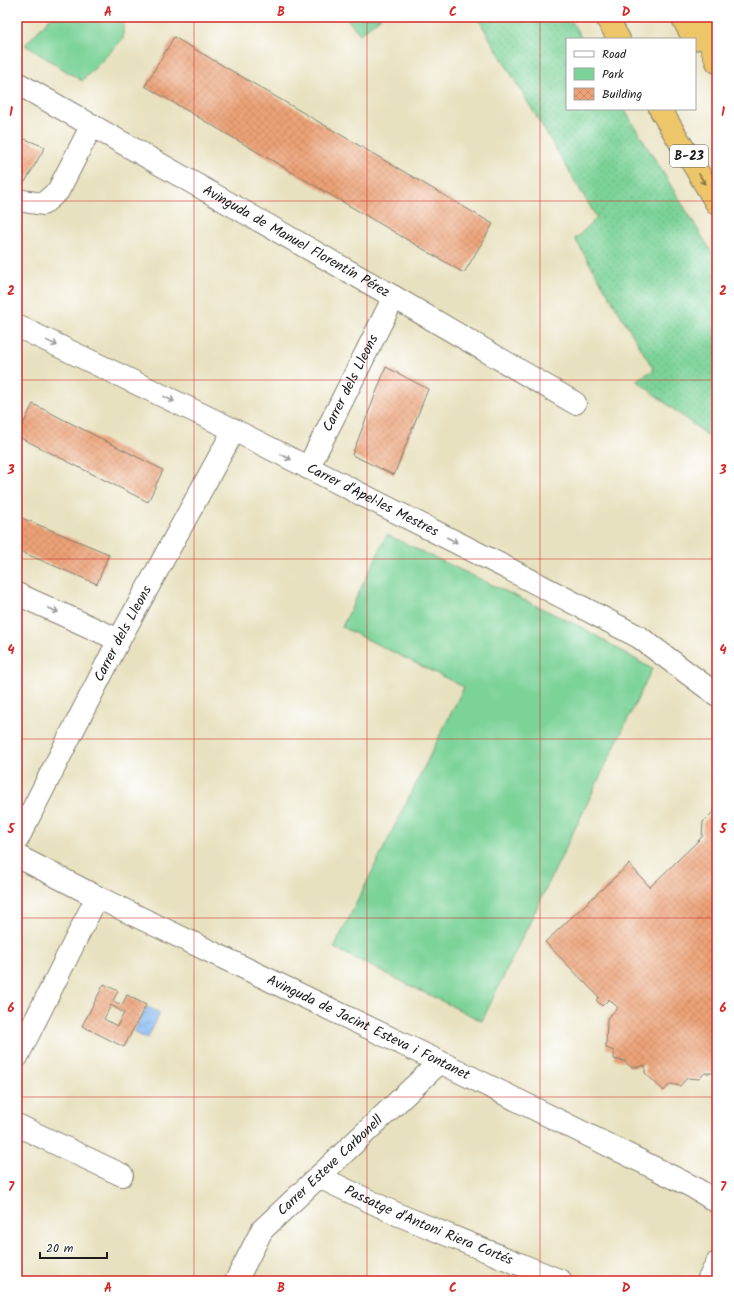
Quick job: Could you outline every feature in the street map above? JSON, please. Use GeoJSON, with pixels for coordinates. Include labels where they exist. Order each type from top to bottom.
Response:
{"type":"FeatureCollection","features":[{"type":"Feature","properties":{"kind":"highway"},"geometry":{"type":"LineString","coordinates":[[606,17],[618,38]]}},
{"type":"Feature","properties":{"kind":"highway"},"geometry":{"type":"LineString","coordinates":[[682,17],[694,38]]}},
{"type":"Feature","properties":{"kind":"highway"},"geometry":{"type":"LineString","coordinates":[[700,17],[717,62]]}},
{"type":"Feature","properties":{"kind":"highway"},"geometry":{"type":"LineString","coordinates":[[696,42],[717,77]]}},
{"type":"Feature","properties":{"kind":"highway","name":"B-23"},"geometry":{"type":"LineString","coordinates":[[661,110],[717,204]]}},
{"type":"Feature","properties":{"kind":"street","name":"Avinguda de Manuel Florentín Pérez"},"geometry":{"type":"LineString","coordinates":[[17,83],[394,297],[575,403]]}},
{"type":"Feature","properties":{"kind":"street"},"geometry":{"type":"LineString","coordinates":[[17,200],[43,204],[58,191],[92,125]]}},
{"type":"Feature","properties":{"kind":"street","name":"Carrer dels Lleons"},"geometry":{"type":"LineString","coordinates":[[308,468],[394,297]]}},
{"type":"Feature","properties":{"kind":"street","name":"Carrer d'Apel·les Mestres"},"geometry":{"type":"LineString","coordinates":[[17,326],[234,430],[503,566],[639,637],[717,695]]}},
{"type":"Feature","properties":{"kind":"street","name":"Carrer dels Lleons"},"geometry":{"type":"LineString","coordinates":[[17,840],[119,640],[234,430]]}},
{"type":"Feature","properties":{"kind":"street"},"geometry":{"type":"LineString","coordinates":[[17,594],[119,640]]}},
{"type":"Feature","properties":{"kind":"street","name":"Avinguda de Jacint Esteva i Fontanet"},"geometry":{"type":"LineString","coordinates":[[17,856],[97,897],[440,1062],[693,1187],[717,1202]]}},
{"type":"Feature","properties":{"kind":"street"},"geometry":{"type":"LineString","coordinates":[[17,1057],[97,897]]}},
{"type":"Feature","properties":{"kind":"street","name":"Carrer Esteve Carbonell"},"geometry":{"type":"LineString","coordinates":[[236,1281],[262,1230],[440,1062]]}},
{"type":"Feature","properties":{"kind":"street"},"geometry":{"type":"LineString","coordinates":[[17,1125],[122,1175]]}},
{"type":"Feature","properties":{"kind":"street","name":"Passatge d'Antoni Riera Cortés"},"geometry":{"type":"LineString","coordinates":[[319,1177],[399,1215],[561,1281]]}},
{"type":"Feature","properties":{"kind":"street"},"geometry":{"type":"LineString","coordinates":[[708,1281],[717,1263]]}},
{"type":"Feature","properties":{"kind":"green space"},"geometry":{"type":"Polygon","coordinates":[[[51,17],[123,17],[123,39],[82,81],[25,45],[51,17]]]}},
{"type":"Feature","properties":{"kind":"green space"},"geometry":{"type":"Polygon","coordinates":[[[345,17],[381,17],[360,34],[345,17]]]}},
{"type":"Feature","properties":{"kind":"green space"},"geometry":{"type":"Polygon","coordinates":[[[477,17],[569,17],[581,38],[566,38],[566,110],[625,110],[717,261],[717,443],[636,380],[654,370],[575,239],[597,218],[477,17]]]}},
{"type":"Feature","properties":{"kind":"green space"},"geometry":{"type":"Polygon","coordinates":[[[387,535],[585,629],[652,669],[482,1021],[334,948],[464,687],[342,627],[387,535]]]}},
{"type":"Feature","properties":{"kind":"water"},"geometry":{"type":"Polygon","coordinates":[[[147,1007],[160,1013],[147,1039],[134,1032],[147,1007]]]}},
{"type":"Feature","properties":{"kind":"building"},"geometry":{"type":"Polygon","coordinates":[[[174,37],[493,224],[464,273],[145,86],[174,37]]]}},
{"type":"Feature","properties":{"kind":"building"},"geometry":{"type":"Polygon","coordinates":[[[17,136],[45,147],[25,182],[17,179],[17,136]]]}},
{"type":"Feature","properties":{"kind":"building"},"geometry":{"type":"Polygon","coordinates":[[[386,367],[428,389],[394,475],[352,455],[386,367]]]}},
{"type":"Feature","properties":{"kind":"building"},"geometry":{"type":"Polygon","coordinates":[[[33,404],[163,470],[148,502],[17,436],[33,404]]]}},
{"type":"Feature","properties":{"kind":"building"},"geometry":{"type":"Polygon","coordinates":[[[17,516],[109,554],[97,584],[17,550],[17,516]]]}},
{"type":"Feature","properties":{"kind":"building"},"geometry":{"type":"Polygon","coordinates":[[[717,808],[717,1073],[705,1073],[699,1079],[687,1078],[680,1086],[670,1084],[664,1091],[645,1073],[645,1065],[631,1067],[624,1061],[614,1059],[614,1051],[606,1048],[607,1018],[618,1008],[609,999],[602,1006],[596,1000],[599,997],[545,942],[629,864],[650,887],[702,837],[703,822],[717,808]]]}},
{"type":"Feature","properties":{"kind":"building"},"geometry":{"type":"Polygon","coordinates":[[[104,984],[118,991],[113,1001],[122,1005],[127,995],[146,1005],[124,1047],[82,1026],[104,984]],[[111,1005],[104,1019],[117,1026],[124,1013],[111,1005]]]}}]}
